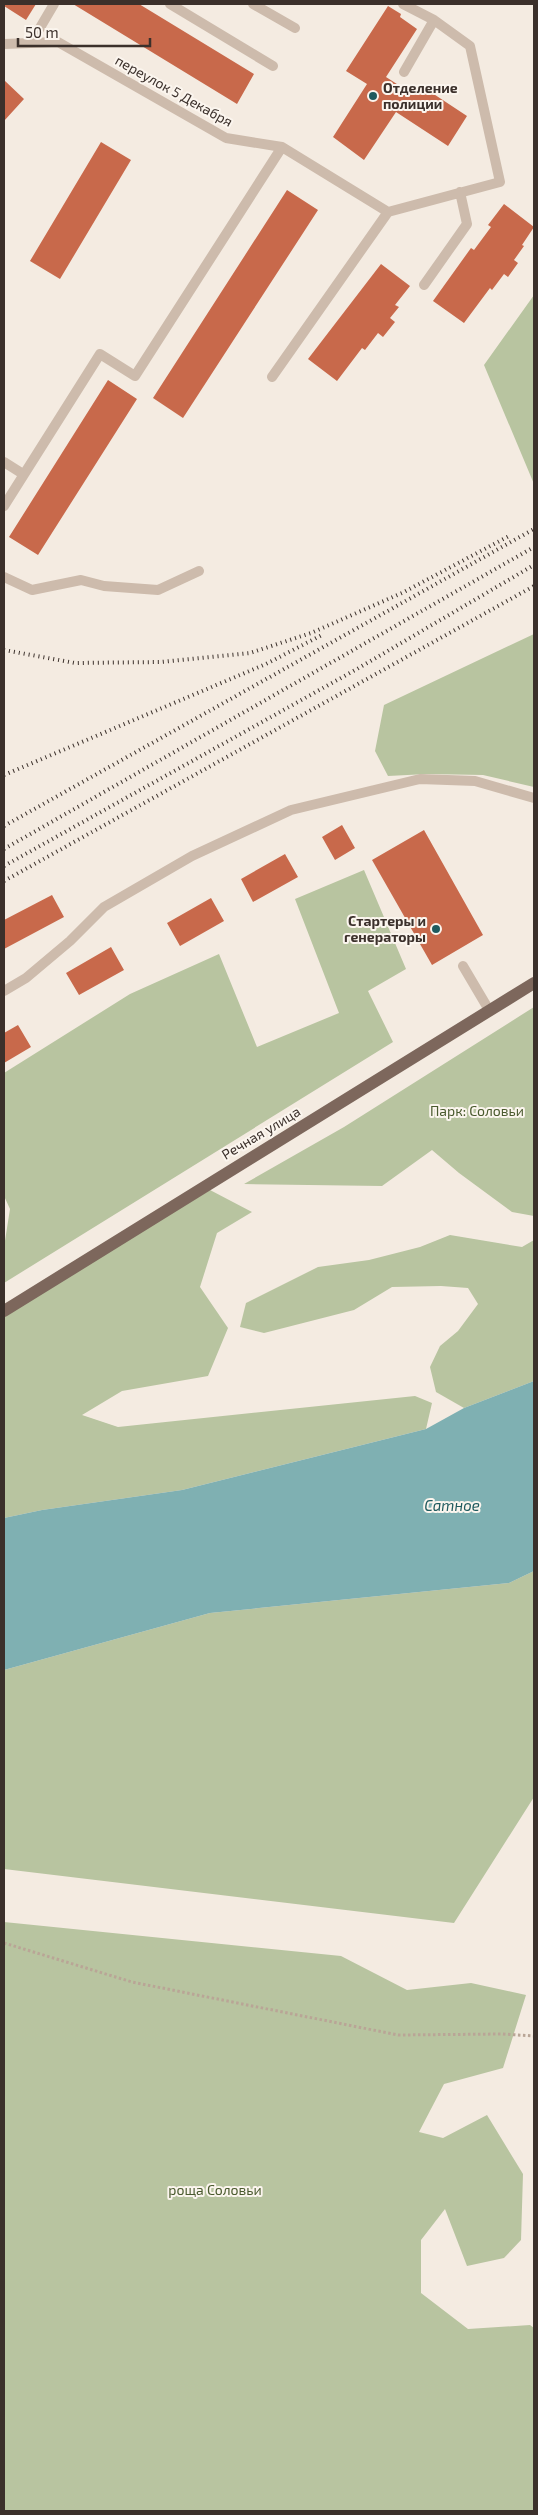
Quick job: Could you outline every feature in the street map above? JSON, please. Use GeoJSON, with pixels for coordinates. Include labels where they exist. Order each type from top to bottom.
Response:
{"type":"FeatureCollection","features":[{"type":"Feature","properties":{"kind":"main road","name":"Речная улица"},"geometry":{"type":"LineString","coordinates":[[4,1311],[220,1176],[437,1045],[534,983]]}},
{"type":"Feature","properties":{"kind":"lane"},"geometry":{"type":"LineString","coordinates":[[31,43],[54,4]]}},
{"type":"Feature","properties":{"kind":"lane"},"geometry":{"type":"LineString","coordinates":[[170,4],[273,66]]}},
{"type":"Feature","properties":{"kind":"lane"},"geometry":{"type":"LineString","coordinates":[[253,4],[295,28]]}},
{"type":"Feature","properties":{"kind":"lane"},"geometry":{"type":"LineString","coordinates":[[272,377],[388,212],[500,182],[470,46],[434,20],[403,4]]}},
{"type":"Feature","properties":{"kind":"lane"},"geometry":{"type":"LineString","coordinates":[[404,72],[434,20]]}},
{"type":"Feature","properties":{"kind":"lane","name":"переулок 5 Декабря"},"geometry":{"type":"LineString","coordinates":[[4,45],[58,42],[226,138],[282,147],[388,212]]}},
{"type":"Feature","properties":{"kind":"lane"},"geometry":{"type":"LineString","coordinates":[[4,506],[100,354],[135,376],[282,147]]}},
{"type":"Feature","properties":{"kind":"lane"},"geometry":{"type":"LineString","coordinates":[[424,285],[468,224],[460,192]]}},
{"type":"Feature","properties":{"kind":"lane"},"geometry":{"type":"LineString","coordinates":[[4,462],[23,474]]}},
{"type":"Feature","properties":{"kind":"lane"},"geometry":{"type":"LineString","coordinates":[[4,577],[32,590],[81,580],[104,586],[158,590],[199,571]]}},
{"type":"Feature","properties":{"kind":"lane"},"geometry":{"type":"LineString","coordinates":[[4,991],[26,978],[104,907],[192,856],[291,810],[420,779],[475,781],[534,798]]}},
{"type":"Feature","properties":{"kind":"lane"},"geometry":{"type":"LineString","coordinates":[[463,966],[489,1010]]}},
{"type":"Feature","properties":{"kind":"path"},"geometry":{"type":"LineString","coordinates":[[4,1943],[132,1982],[398,2035],[502,2034],[534,2036]]}},
{"type":"Feature","properties":{"kind":"green space"},"geometry":{"type":"Polygon","coordinates":[[[534,295],[534,484],[484,365],[534,295]]]}},
{"type":"Feature","properties":{"kind":"green space"},"geometry":{"type":"Polygon","coordinates":[[[534,634],[534,787],[483,775],[427,774],[388,776],[375,751],[384,705],[534,634]]]}},
{"type":"Feature","properties":{"kind":"green space"},"geometry":{"type":"Polygon","coordinates":[[[364,870],[406,969],[368,991],[393,1042],[4,1283],[4,1247],[10,1209],[4,1196],[4,1073],[130,994],[219,954],[257,1047],[339,1013],[295,899],[364,870]]]}},
{"type":"Feature","properties":{"kind":"green space","name":"Парк: Соловьи"},"geometry":{"type":"Polygon","coordinates":[[[534,1007],[534,1216],[512,1212],[459,1173],[432,1150],[382,1186],[244,1184],[344,1127],[534,1007]]]}},
{"type":"Feature","properties":{"kind":"green space"},"geometry":{"type":"Polygon","coordinates":[[[210,1190],[252,1212],[217,1233],[200,1287],[228,1328],[208,1376],[122,1391],[82,1415],[118,1427],[415,1396],[432,1403],[426,1429],[182,1490],[42,1510],[4,1518],[4,1315],[210,1190]]]}},
{"type":"Feature","properties":{"kind":"green space"},"geometry":{"type":"Polygon","coordinates":[[[450,1235],[522,1247],[534,1240],[534,1381],[464,1408],[436,1392],[430,1367],[440,1346],[458,1331],[478,1304],[468,1288],[441,1286],[392,1287],[354,1310],[264,1333],[240,1327],[246,1303],[318,1267],[369,1260],[420,1247],[450,1235]]]}},
{"type":"Feature","properties":{"kind":"green space"},"geometry":{"type":"Polygon","coordinates":[[[534,1571],[534,1797],[454,1923],[4,1869],[4,1670],[210,1613],[509,1583],[534,1571]]]}},
{"type":"Feature","properties":{"kind":"green space","name":"роща Соловьи"},"geometry":{"type":"Polygon","coordinates":[[[4,1922],[341,1956],[407,1990],[471,1983],[526,1995],[503,2068],[444,2084],[419,2132],[443,2138],[487,2115],[523,2174],[521,2240],[504,2258],[467,2266],[445,2209],[421,2240],[421,2293],[468,2329],[530,2325],[534,2328],[534,2511],[4,2511],[4,1922]]]}},
{"type":"Feature","properties":{"kind":"water","name":"Сатное"},"geometry":{"type":"Polygon","coordinates":[[[534,1381],[534,1571],[509,1583],[210,1613],[4,1670],[4,1518],[42,1510],[182,1490],[426,1429],[464,1408],[534,1381]]]}},
{"type":"Feature","properties":{"kind":"building"},"geometry":{"type":"Polygon","coordinates":[[[4,4],[36,4],[26,20],[4,6],[4,4]]]}},
{"type":"Feature","properties":{"kind":"building"},"geometry":{"type":"Polygon","coordinates":[[[73,4],[139,4],[254,74],[237,104],[73,4]]]}},
{"type":"Feature","properties":{"kind":"building"},"geometry":{"type":"Polygon","coordinates":[[[388,6],[401,14],[400,17],[417,29],[386,77],[414,95],[420,85],[467,116],[448,146],[396,112],[364,160],[333,137],[367,84],[346,71],[388,6]]]}},
{"type":"Feature","properties":{"kind":"building"},"geometry":{"type":"Polygon","coordinates":[[[4,80],[24,99],[4,121],[4,80]]]}},
{"type":"Feature","properties":{"kind":"building"},"geometry":{"type":"Polygon","coordinates":[[[101,142],[131,160],[60,279],[30,261],[101,142]]]}},
{"type":"Feature","properties":{"kind":"building"},"geometry":{"type":"Polygon","coordinates":[[[287,190],[318,210],[183,418],[153,398],[287,190]]]}},
{"type":"Feature","properties":{"kind":"building"},"geometry":{"type":"Polygon","coordinates":[[[504,204],[534,227],[514,260],[518,263],[508,277],[504,274],[492,290],[490,288],[464,323],[433,301],[471,248],[474,250],[491,227],[488,225],[504,204]]]}},
{"type":"Feature","properties":{"kind":"building"},"geometry":{"type":"Polygon","coordinates":[[[381,264],[410,286],[395,305],[399,307],[390,318],[395,322],[383,337],[378,333],[365,350],[362,348],[337,381],[308,359],[381,264]]]}},
{"type":"Feature","properties":{"kind":"building"},"geometry":{"type":"Polygon","coordinates":[[[108,380],[137,399],[38,555],[9,537],[108,380]]]}},
{"type":"Feature","properties":{"kind":"building"},"geometry":{"type":"Polygon","coordinates":[[[342,825],[355,848],[335,860],[322,837],[342,825]]]}},
{"type":"Feature","properties":{"kind":"building"},"geometry":{"type":"Polygon","coordinates":[[[424,830],[483,935],[432,965],[372,860],[424,830]]]}},
{"type":"Feature","properties":{"kind":"building"},"geometry":{"type":"Polygon","coordinates":[[[285,854],[298,877],[253,902],[241,879],[285,854]]]}},
{"type":"Feature","properties":{"kind":"building"},"geometry":{"type":"Polygon","coordinates":[[[52,895],[64,917],[4,949],[4,920],[52,895]]]}},
{"type":"Feature","properties":{"kind":"building"},"geometry":{"type":"Polygon","coordinates":[[[211,898],[224,921],[180,946],[167,923],[211,898]]]}},
{"type":"Feature","properties":{"kind":"building"},"geometry":{"type":"Polygon","coordinates":[[[111,947],[124,970],[79,995],[66,973],[111,947]]]}},
{"type":"Feature","properties":{"kind":"building"},"geometry":{"type":"Polygon","coordinates":[[[18,1025],[31,1047],[4,1063],[4,1033],[18,1025]]]}},
{"type":"Feature","properties":{"kind":"railway"},"geometry":{"type":"LineString","coordinates":[[4,826],[534,529]]}},
{"type":"Feature","properties":{"kind":"railway"},"geometry":{"type":"LineString","coordinates":[[4,650],[75,663],[161,662],[250,653],[311,633],[402,593],[509,536]]}},
{"type":"Feature","properties":{"kind":"railway"},"geometry":{"type":"LineString","coordinates":[[4,849],[534,547]]}},
{"type":"Feature","properties":{"kind":"railway"},"geometry":{"type":"LineString","coordinates":[[4,866],[357,669],[534,565]]}},
{"type":"Feature","properties":{"kind":"railway"},"geometry":{"type":"LineString","coordinates":[[4,881],[534,586]]}},
{"type":"Feature","properties":{"kind":"railway"},"geometry":{"type":"LineString","coordinates":[[4,775],[266,664],[322,635]]}},
{"type":"Feature","properties":{"kind":"place","name":"Отделение полиции"},"geometry":{"type":"Point","coordinates":[373,96]}},
{"type":"Feature","properties":{"kind":"place","name":"Стартеры и генераторы"},"geometry":{"type":"Point","coordinates":[436,929]}}]}
